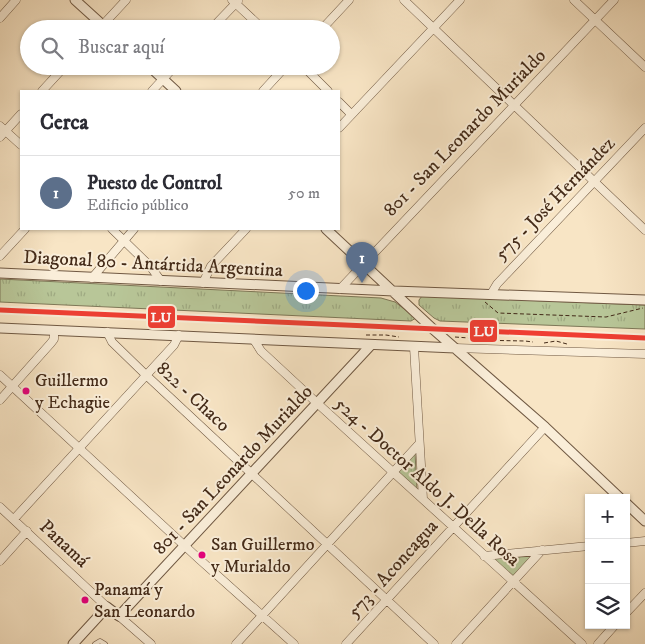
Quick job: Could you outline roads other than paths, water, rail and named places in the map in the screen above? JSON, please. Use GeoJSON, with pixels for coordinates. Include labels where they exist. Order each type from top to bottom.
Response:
{"type":"FeatureCollection","features":[{"type":"Feature","properties":{"kind":"street"},"geometry":{"type":"LineString","coordinates":[[0,18],[16,0]]}},
{"type":"Feature","properties":{"kind":"street"},"geometry":{"type":"LineString","coordinates":[[75,0],[95,20]]}},
{"type":"Feature","properties":{"kind":"street"},"geometry":{"type":"LineString","coordinates":[[110,20],[126,0]]}},
{"type":"Feature","properties":{"kind":"street"},"geometry":{"type":"LineString","coordinates":[[331,20],[350,0]]}},
{"type":"Feature","properties":{"kind":"street"},"geometry":{"type":"LineString","coordinates":[[404,0],[645,230]]}},
{"type":"Feature","properties":{"kind":"street"},"geometry":{"type":"LineString","coordinates":[[340,127],[460,0]]}},
{"type":"Feature","properties":{"kind":"street"},"geometry":{"type":"LineString","coordinates":[[574,0],[645,67]]}},
{"type":"Feature","properties":{"kind":"street","name":"801 - San Leonardo Murialdo"},"geometry":{"type":"LineString","coordinates":[[340,289],[614,0]]}},
{"type":"Feature","properties":{"kind":"street"},"geometry":{"type":"LineString","coordinates":[[220,20],[236,1],[254,20]]}},
{"type":"Feature","properties":{"kind":"street"},"geometry":{"type":"LineString","coordinates":[[43,90],[57,75]]}},
{"type":"Feature","properties":{"kind":"street"},"geometry":{"type":"LineString","coordinates":[[159,75],[175,90]]}},
{"type":"Feature","properties":{"kind":"street"},"geometry":{"type":"LineString","coordinates":[[153,90],[167,75]]}},
{"type":"Feature","properties":{"kind":"street"},"geometry":{"type":"LineString","coordinates":[[264,90],[278,75]]}},
{"type":"Feature","properties":{"kind":"street"},"geometry":{"type":"LineString","coordinates":[[312,75],[327,90]]}},
{"type":"Feature","properties":{"kind":"street"},"geometry":{"type":"LineString","coordinates":[[340,103],[351,114]]}},
{"type":"Feature","properties":{"kind":"street"},"geometry":{"type":"LineString","coordinates":[[20,115],[2,131],[20,144]]}},
{"type":"Feature","properties":{"kind":"street","name":"575 - José Hernández"},"geometry":{"type":"LineString","coordinates":[[488,298],[497,284],[645,128]]}},
{"type":"Feature","properties":{"kind":"street"},"geometry":{"type":"LineString","coordinates":[[0,256],[24,230]]}},
{"type":"Feature","properties":{"kind":"street"},"geometry":{"type":"LineString","coordinates":[[113,230],[150,266],[161,281]]}},
{"type":"Feature","properties":{"kind":"street"},"geometry":{"type":"LineString","coordinates":[[92,278],[133,230]]}},
{"type":"Feature","properties":{"kind":"street"},"geometry":{"type":"LineString","coordinates":[[203,283],[211,266],[245,230]]}},
{"type":"Feature","properties":{"kind":"street"},"geometry":{"type":"LineString","coordinates":[[327,230],[429,325],[545,427],[616,494]]}},
{"type":"Feature","properties":{"kind":"street","name":"Diagonal 80 - Antártida Argentina"},"geometry":{"type":"LineString","coordinates":[[0,273],[394,291],[488,298],[644,304]]}},
{"type":"Feature","properties":{"kind":"street"},"geometry":{"type":"LineString","coordinates":[[0,328],[414,347],[645,354]]}},
{"type":"Feature","properties":{"kind":"street"},"geometry":{"type":"LineString","coordinates":[[0,400],[51,343],[54,339],[54,330]]}},
{"type":"Feature","properties":{"kind":"street","name":"822 - Chaco"},"geometry":{"type":"LineString","coordinates":[[107,332],[112,342],[146,375],[434,644]]}},
{"type":"Feature","properties":{"kind":"street"},"geometry":{"type":"LineString","coordinates":[[14,519],[174,345],[179,335]]}},
{"type":"Feature","properties":{"kind":"street","name":"524 - Doctor Aldo J. Della Rosa"},"geometry":{"type":"LineString","coordinates":[[254,340],[261,351],[317,403],[582,644]]}},
{"type":"Feature","properties":{"kind":"street","name":"801 - San Leonardo Murialdo"},"geometry":{"type":"LineString","coordinates":[[119,616],[371,345]]}},
{"type":"Feature","properties":{"kind":"street"},"geometry":{"type":"LineString","coordinates":[[414,347],[418,445],[423,499]]}},
{"type":"Feature","properties":{"kind":"street"},"geometry":{"type":"LineString","coordinates":[[0,375],[294,644]]}},
{"type":"Feature","properties":{"kind":"street","name":"573 - Aconcagua"},"geometry":{"type":"LineString","coordinates":[[346,644],[545,427]]}},
{"type":"Feature","properties":{"kind":"street"},"geometry":{"type":"LineString","coordinates":[[236,644],[418,445]]}},
{"type":"Feature","properties":{"kind":"street","name":"Panamá"},"geometry":{"type":"LineString","coordinates":[[0,507],[107,607],[151,644]]}},
{"type":"Feature","properties":{"kind":"street"},"geometry":{"type":"LineString","coordinates":[[630,507],[645,521]]}},
{"type":"Feature","properties":{"kind":"street"},"geometry":{"type":"LineString","coordinates":[[0,561],[27,531]]}},
{"type":"Feature","properties":{"kind":"street"},"geometry":{"type":"LineString","coordinates":[[630,543],[645,541]]}},
{"type":"Feature","properties":{"kind":"street"},"geometry":{"type":"LineString","coordinates":[[484,556],[585,546]]}},
{"type":"Feature","properties":{"kind":"street"},"geometry":{"type":"LineString","coordinates":[[456,644],[542,550]]}},
{"type":"Feature","properties":{"kind":"street"},"geometry":{"type":"LineString","coordinates":[[630,609],[645,593]]}},
{"type":"Feature","properties":{"kind":"street"},"geometry":{"type":"LineString","coordinates":[[73,644],[107,607]]}},
{"type":"Feature","properties":{"kind":"street"},"geometry":{"type":"LineString","coordinates":[[598,644],[611,629]]}},
{"type":"Feature","properties":{"kind":"lane"},"geometry":{"type":"LineString","coordinates":[[95,644],[100,641],[105,644]]}},
{"type":"Feature","properties":{"kind":"place","name":"Puesto de Control"},"geometry":{"type":"Point","coordinates":[362,283]}},
{"type":"Feature","properties":{"kind":"place","name":"Guillermo y Echagüe"},"geometry":{"type":"Point","coordinates":[26,391]}},
{"type":"Feature","properties":{"kind":"place","name":"San Guillermo y Murialdo"},"geometry":{"type":"Point","coordinates":[202,555]}},
{"type":"Feature","properties":{"kind":"place","name":"Panamá y San Leonardo"},"geometry":{"type":"Point","coordinates":[85,600]}}]}
